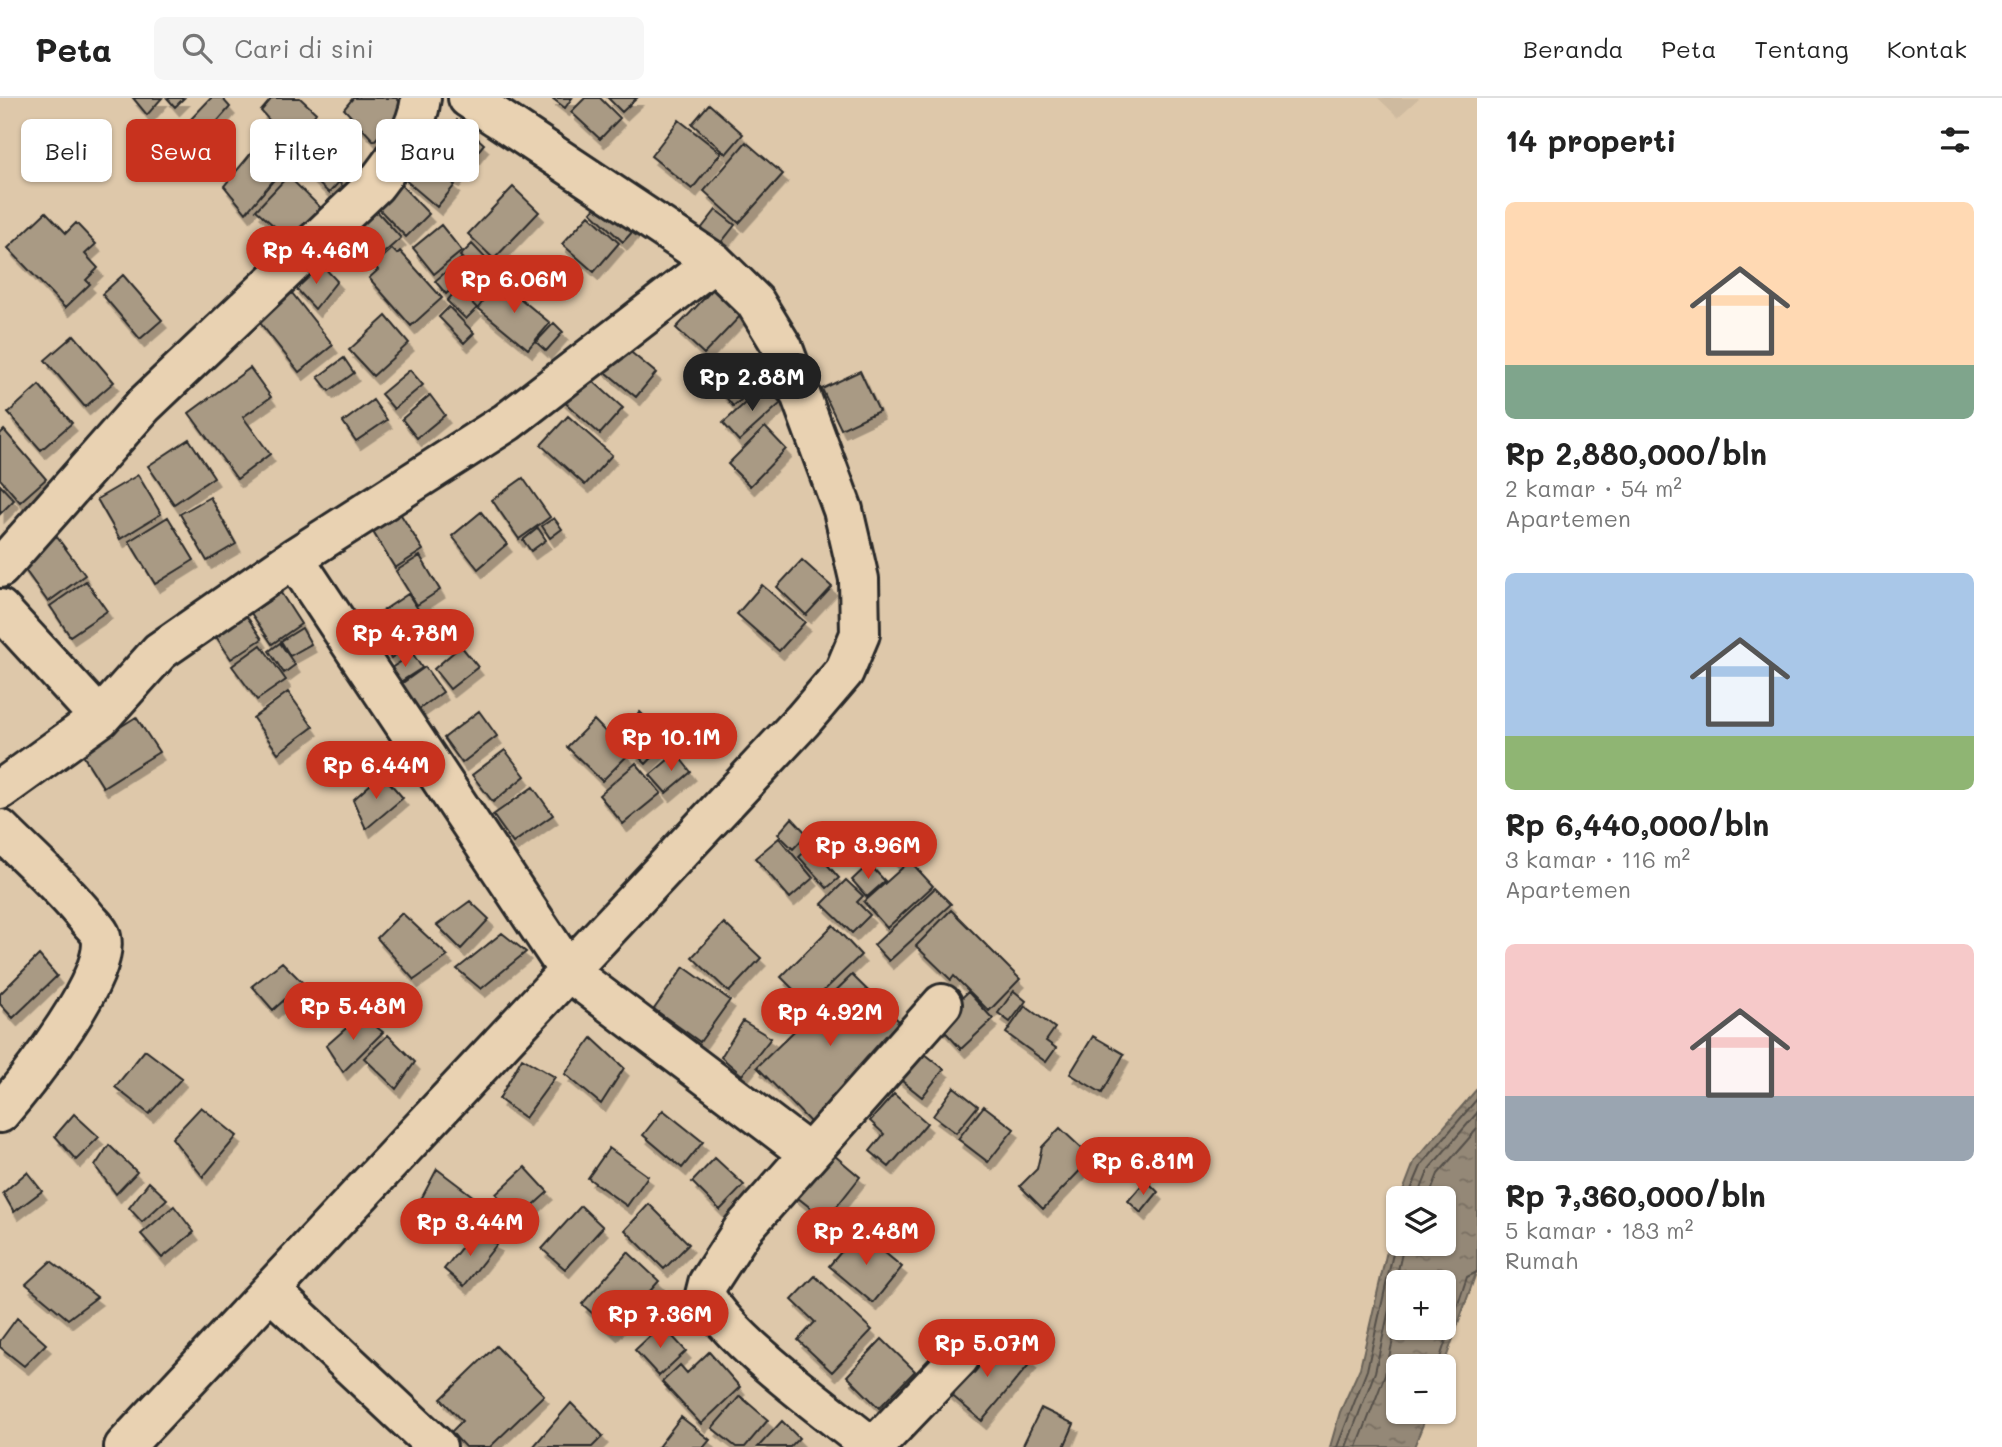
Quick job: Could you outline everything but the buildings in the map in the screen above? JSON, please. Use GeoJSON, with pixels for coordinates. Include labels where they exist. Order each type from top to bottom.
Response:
{"type":"FeatureCollection","features":[{"type":"Feature","properties":{"kind":"street"},"geometry":{"type":"LineString","coordinates":[[0,568],[144,405],[375,185],[401,151],[419,115],[421,98]]}},
{"type":"Feature","properties":{"kind":"street"},"geometry":{"type":"LineString","coordinates":[[124,1447],[811,710],[844,672],[860,634],[859,579],[843,510],[783,348],[755,302],[714,262],[468,98]]}},
{"type":"Feature","properties":{"kind":"street"},"geometry":{"type":"LineString","coordinates":[[0,790],[100,718],[160,651],[294,558],[507,422],[714,262]]}},
{"type":"Feature","properties":{"kind":"street"},"geometry":{"type":"LineString","coordinates":[[294,558],[569,972],[807,1153]]}},
{"type":"Feature","properties":{"kind":"street"},"geometry":{"type":"LineString","coordinates":[[0,609],[100,718]]}},
{"type":"Feature","properties":{"kind":"street"},"geometry":{"type":"LineString","coordinates":[[0,829],[69,897],[100,935],[101,958],[92,980],[54,1042],[33,1074],[0,1113]]}},
{"type":"Feature","properties":{"kind":"street"},"geometry":{"type":"LineString","coordinates":[[942,1004],[807,1153],[743,1229],[708,1283],[705,1295],[714,1311],[757,1351],[873,1447],[960,1357]]}},
{"type":"Feature","properties":{"kind":"street"},"geometry":{"type":"LineString","coordinates":[[271,1291],[437,1447]]}},
{"type":"Feature","properties":{"kind":"shaded area"},"geometry":{"type":"Polygon","coordinates":[[[1378,98],[1419,98],[1398,117],[1378,98]]]}},
{"type":"Feature","properties":{"kind":"water"},"geometry":{"type":"Polygon","coordinates":[[[1477,1089],[1477,1270],[1456,1330],[1456,1270],[1386,1270],[1386,1340],[1452,1340],[1448,1354],[1386,1354],[1386,1424],[1423,1424],[1414,1447],[1330,1447],[1340,1412],[1360,1368],[1386,1255],[1456,1256],[1456,1186],[1405,1186],[1415,1160],[1477,1089]]]}}]}
